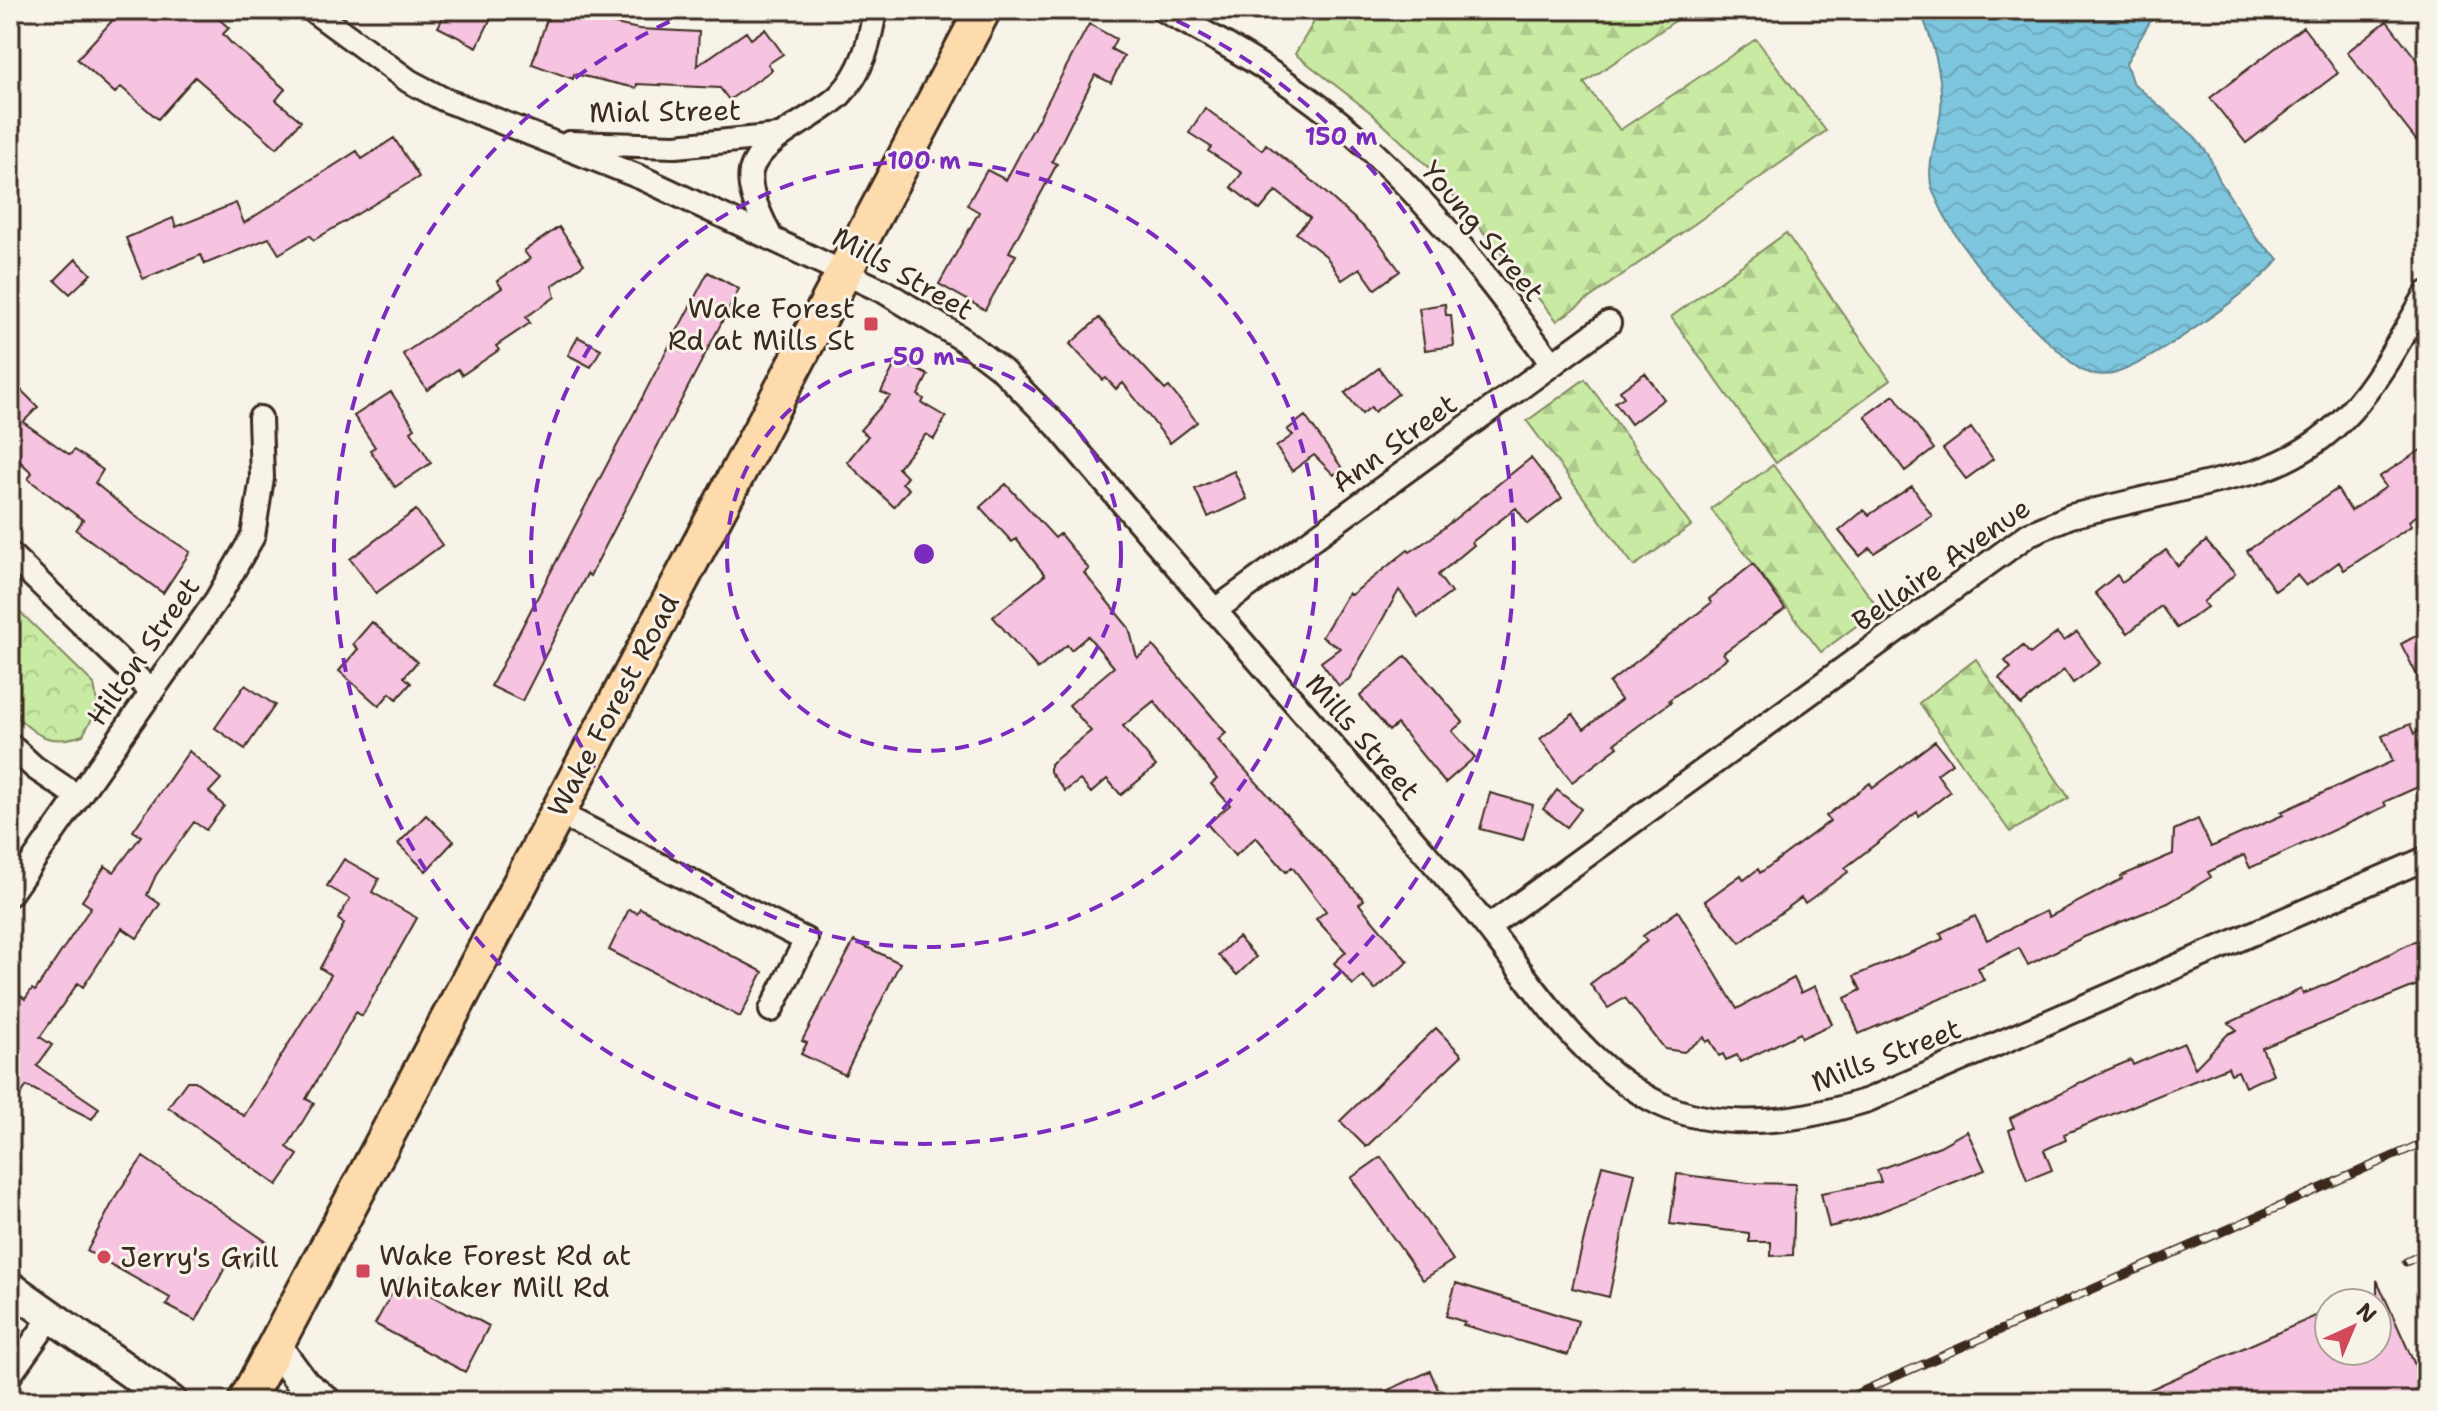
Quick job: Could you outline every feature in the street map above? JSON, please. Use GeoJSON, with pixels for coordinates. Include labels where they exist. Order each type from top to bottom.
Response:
{"type":"FeatureCollection","features":[{"type":"Feature","properties":{"kind":"main road","name":"Wake Forest Road"},"geometry":{"type":"LineString","coordinates":[[246,1401],[983,10]]}},
{"type":"Feature","properties":{"kind":"main road"},"geometry":{"type":"LineString","coordinates":[[10,1287],[171,1401]]}},
{"type":"Feature","properties":{"kind":"main road"},"geometry":{"type":"LineString","coordinates":[[276,1347],[304,1385],[325,1401]]}},
{"type":"Feature","properties":{"kind":"street","name":"Mills Street"},"geometry":{"type":"LineString","coordinates":[[312,10],[409,81],[549,142],[642,178],[885,292],[959,337],[1021,387],[1488,927],[1572,1034],[1634,1090],[1663,1105],[1701,1115],[1775,1120],[1802,1118],[1868,1100],[2427,858]]}},
{"type":"Feature","properties":{"kind":"street","name":"Mial Street"},"geometry":{"type":"LineString","coordinates":[[770,236],[755,198],[751,172],[763,150],[841,94],[868,50],[875,10]]}},
{"type":"Feature","properties":{"kind":"street","name":"Young Street"},"geometry":{"type":"LineString","coordinates":[[1163,10],[1224,42],[1297,90],[1374,152],[1451,236],[1552,364]]}},
{"type":"Feature","properties":{"kind":"street","name":"Mial Street"},"geometry":{"type":"LineString","coordinates":[[549,142],[676,146],[783,135]]}},
{"type":"Feature","properties":{"kind":"street","name":"Bellaire Avenue"},"geometry":{"type":"LineString","coordinates":[[1488,927],[2029,534],[2071,516],[2255,472],[2280,464],[2317,444],[2353,408],[2385,366],[2427,293]]}},
{"type":"Feature","properties":{"kind":"street","name":"Ann Street"},"geometry":{"type":"LineString","coordinates":[[1214,611],[1609,323]]}},
{"type":"Feature","properties":{"kind":"street","name":"Hilton Street"},"geometry":{"type":"LineString","coordinates":[[10,894],[217,599],[253,536],[262,478],[260,418]]}},
{"type":"Feature","properties":{"kind":"street"},"geometry":{"type":"LineString","coordinates":[[10,554],[152,692]]}},
{"type":"Feature","properties":{"kind":"street"},"geometry":{"type":"LineString","coordinates":[[10,745],[35,768],[77,796]]}},
{"type":"Feature","properties":{"kind":"street"},"geometry":{"type":"LineString","coordinates":[[556,812],[806,940],[771,1010]]}},
{"type":"Feature","properties":{"kind":"street"},"geometry":{"type":"LineString","coordinates":[[10,1375],[51,1317]]}},
{"type":"Feature","properties":{"kind":"green space"},"geometry":{"type":"Polygon","coordinates":[[[1321,10],[1691,10],[1584,83],[1620,130],[1756,39],[1826,131],[1557,321],[1433,171],[1370,112],[1295,54],[1321,10]]]}},
{"type":"Feature","properties":{"kind":"green space"},"geometry":{"type":"Polygon","coordinates":[[[1786,233],[1890,380],[1776,463],[1671,317],[1786,233]]]}},
{"type":"Feature","properties":{"kind":"green space"},"geometry":{"type":"Polygon","coordinates":[[[1585,379],[1691,526],[1634,566],[1527,421],[1585,379]]]}},
{"type":"Feature","properties":{"kind":"green space"},"geometry":{"type":"Polygon","coordinates":[[[1773,465],[1879,609],[1821,652],[1711,509],[1773,465]]]}},
{"type":"Feature","properties":{"kind":"green space"},"geometry":{"type":"Polygon","coordinates":[[[10,602],[94,684],[98,708],[83,735],[51,739],[35,732],[10,710],[10,602]]]}},
{"type":"Feature","properties":{"kind":"green space"},"geometry":{"type":"Polygon","coordinates":[[[1976,659],[2069,798],[2010,832],[1919,703],[1976,659]]]}},
{"type":"Feature","properties":{"kind":"water"},"geometry":{"type":"Polygon","coordinates":[[[1920,10],[2163,10],[2151,20],[2126,63],[2132,82],[2194,136],[2208,154],[2220,181],[2257,239],[2279,259],[2226,306],[2133,366],[2105,375],[2080,369],[2006,299],[1970,256],[1942,211],[1930,180],[1941,110],[1939,71],[1920,10]]]}},
{"type":"Feature","properties":{"kind":"building"},"geometry":{"type":"Polygon","coordinates":[[[122,10],[209,10],[229,28],[223,34],[231,43],[285,89],[276,100],[301,121],[277,148],[195,77],[158,119],[121,87],[115,93],[77,59],[122,10]]]}},
{"type":"Feature","properties":{"kind":"building"},"geometry":{"type":"Polygon","coordinates":[[[447,10],[495,10],[477,47],[438,27],[447,10]]]}},
{"type":"Feature","properties":{"kind":"building"},"geometry":{"type":"Polygon","coordinates":[[[550,10],[594,10],[591,19],[639,29],[699,32],[697,66],[746,32],[751,39],[765,29],[783,54],[768,64],[772,70],[729,100],[720,88],[637,84],[636,88],[574,74],[573,79],[532,64],[550,10]]]}},
{"type":"Feature","properties":{"kind":"building"},"geometry":{"type":"Polygon","coordinates":[[[2387,21],[2427,73],[2427,154],[2347,52],[2387,21]]]}},
{"type":"Feature","properties":{"kind":"building"},"geometry":{"type":"Polygon","coordinates":[[[1089,24],[1116,39],[1111,49],[1124,56],[1111,83],[1095,75],[1052,161],[1057,164],[1009,252],[1016,255],[985,310],[939,284],[979,212],[967,205],[987,170],[1006,180],[1089,24]]]}},
{"type":"Feature","properties":{"kind":"building"},"geometry":{"type":"Polygon","coordinates":[[[2303,27],[2338,73],[2246,143],[2210,98],[2303,27]]]}},
{"type":"Feature","properties":{"kind":"building"},"geometry":{"type":"Polygon","coordinates":[[[1205,108],[1262,150],[1266,144],[1316,184],[1376,238],[1400,271],[1375,289],[1360,268],[1342,280],[1326,256],[1296,233],[1310,218],[1276,191],[1260,210],[1231,187],[1242,173],[1208,151],[1211,147],[1189,133],[1205,108]]]}},
{"type":"Feature","properties":{"kind":"building"},"geometry":{"type":"Polygon","coordinates":[[[394,138],[419,177],[314,240],[310,235],[279,254],[269,238],[205,264],[201,255],[143,279],[126,238],[173,218],[176,227],[236,203],[244,223],[357,151],[362,159],[394,138]]]}},
{"type":"Feature","properties":{"kind":"building"},"geometry":{"type":"Polygon","coordinates":[[[559,227],[584,264],[552,286],[555,297],[526,317],[530,323],[496,346],[499,350],[462,375],[458,369],[427,390],[403,354],[502,288],[497,281],[530,259],[524,251],[559,227]]]}},
{"type":"Feature","properties":{"kind":"building"},"geometry":{"type":"Polygon","coordinates":[[[76,259],[91,274],[70,294],[55,280],[76,259]]]}},
{"type":"Feature","properties":{"kind":"building"},"geometry":{"type":"Polygon","coordinates":[[[708,272],[739,289],[522,701],[491,686],[708,272]]]}},
{"type":"Feature","properties":{"kind":"building"},"geometry":{"type":"Polygon","coordinates":[[[1445,304],[1446,315],[1451,315],[1454,346],[1425,350],[1419,308],[1445,304]]]}},
{"type":"Feature","properties":{"kind":"building"},"geometry":{"type":"Polygon","coordinates":[[[1099,318],[1165,390],[1169,387],[1197,422],[1170,443],[1123,383],[1116,389],[1106,378],[1103,380],[1070,344],[1099,318]]]}},
{"type":"Feature","properties":{"kind":"building"},"geometry":{"type":"Polygon","coordinates":[[[578,337],[601,349],[591,367],[568,355],[578,337]]]}},
{"type":"Feature","properties":{"kind":"building"},"geometry":{"type":"Polygon","coordinates":[[[897,360],[928,375],[918,395],[924,399],[922,403],[946,417],[934,439],[926,434],[898,468],[907,477],[902,483],[909,489],[894,507],[847,462],[868,436],[860,430],[890,396],[881,392],[897,360]]]}},
{"type":"Feature","properties":{"kind":"building"},"geometry":{"type":"Polygon","coordinates":[[[1379,368],[1398,394],[1374,412],[1371,407],[1362,414],[1345,393],[1379,368]]]}},
{"type":"Feature","properties":{"kind":"building"},"geometry":{"type":"Polygon","coordinates":[[[1645,373],[1664,399],[1631,424],[1615,402],[1624,397],[1620,391],[1645,373]]]}},
{"type":"Feature","properties":{"kind":"building"},"geometry":{"type":"Polygon","coordinates":[[[10,379],[38,407],[23,422],[70,455],[74,450],[103,470],[95,483],[135,516],[190,552],[163,593],[76,530],[83,520],[28,479],[32,473],[10,452],[10,379]]]}},
{"type":"Feature","properties":{"kind":"building"},"geometry":{"type":"Polygon","coordinates":[[[391,392],[415,428],[411,431],[431,463],[395,487],[370,450],[375,447],[354,416],[391,392]]]}},
{"type":"Feature","properties":{"kind":"building"},"geometry":{"type":"Polygon","coordinates":[[[1894,395],[1934,449],[1905,471],[1865,416],[1894,395]]]}},
{"type":"Feature","properties":{"kind":"building"},"geometry":{"type":"Polygon","coordinates":[[[1305,416],[1342,468],[1334,475],[1314,455],[1292,471],[1276,447],[1293,435],[1287,430],[1305,416]]]}},
{"type":"Feature","properties":{"kind":"building"},"geometry":{"type":"Polygon","coordinates":[[[1971,428],[1993,459],[1966,479],[1943,449],[1971,428]]]}},
{"type":"Feature","properties":{"kind":"building"},"geometry":{"type":"Polygon","coordinates":[[[2427,446],[2427,509],[2409,521],[2411,526],[2344,570],[2339,562],[2306,586],[2297,575],[2275,591],[2247,551],[2337,489],[2351,511],[2386,487],[2379,477],[2427,446]]]}},
{"type":"Feature","properties":{"kind":"building"},"geometry":{"type":"Polygon","coordinates":[[[1531,458],[1562,498],[1528,524],[1516,508],[1472,542],[1474,545],[1438,575],[1451,593],[1418,617],[1399,590],[1349,679],[1339,686],[1321,662],[1340,648],[1322,637],[1348,593],[1351,595],[1408,550],[1410,552],[1431,538],[1531,458]]]}},
{"type":"Feature","properties":{"kind":"building"},"geometry":{"type":"Polygon","coordinates":[[[1234,471],[1247,499],[1208,517],[1195,489],[1234,471]]]}},
{"type":"Feature","properties":{"kind":"building"},"geometry":{"type":"Polygon","coordinates":[[[1006,484],[1055,538],[1060,534],[1089,569],[1084,573],[1129,628],[1137,658],[1153,646],[1226,733],[1218,740],[1364,900],[1359,904],[1408,962],[1375,990],[1363,976],[1353,985],[1334,963],[1346,952],[1316,919],[1326,911],[1292,867],[1286,872],[1256,837],[1235,856],[1207,824],[1230,805],[1211,784],[1217,779],[1154,701],[1123,726],[1156,766],[1121,795],[1107,779],[1091,793],[1080,780],[1065,791],[1050,772],[1050,764],[1091,731],[1069,705],[1114,667],[1088,636],[1071,650],[1067,645],[1038,669],[993,617],[1045,575],[1016,539],[1012,542],[980,507],[1006,484]]]}},
{"type":"Feature","properties":{"kind":"building"},"geometry":{"type":"Polygon","coordinates":[[[1912,486],[1932,516],[1874,553],[1870,548],[1860,556],[1839,531],[1864,510],[1869,515],[1912,486]]]}},
{"type":"Feature","properties":{"kind":"building"},"geometry":{"type":"Polygon","coordinates":[[[416,510],[442,545],[376,593],[350,559],[416,510]]]}},
{"type":"Feature","properties":{"kind":"building"},"geometry":{"type":"Polygon","coordinates":[[[2206,541],[2235,574],[2203,602],[2207,607],[2177,628],[2161,606],[2128,633],[2095,593],[2117,575],[2122,582],[2166,550],[2178,566],[2206,541]]]}},
{"type":"Feature","properties":{"kind":"building"},"geometry":{"type":"Polygon","coordinates":[[[1753,564],[1785,609],[1723,653],[1727,658],[1615,743],[1618,747],[1572,782],[1540,739],[1573,714],[1584,729],[1621,700],[1609,683],[1711,603],[1709,599],[1753,564]]]}},
{"type":"Feature","properties":{"kind":"building"},"geometry":{"type":"Polygon","coordinates":[[[372,622],[417,662],[404,677],[411,683],[397,699],[390,693],[379,706],[339,671],[358,649],[353,644],[372,622]]]}},
{"type":"Feature","properties":{"kind":"building"},"geometry":{"type":"Polygon","coordinates":[[[2427,630],[2427,695],[2401,644],[2427,630]]]}},
{"type":"Feature","properties":{"kind":"building"},"geometry":{"type":"Polygon","coordinates":[[[2077,632],[2100,663],[2073,683],[2064,670],[2021,705],[1999,678],[2011,668],[2005,661],[2023,646],[2030,654],[2057,633],[2064,641],[2077,632]]]}},
{"type":"Feature","properties":{"kind":"building"},"geometry":{"type":"Polygon","coordinates":[[[1406,656],[1463,722],[1452,731],[1475,757],[1445,783],[1397,724],[1389,731],[1360,696],[1406,656]]]}},
{"type":"Feature","properties":{"kind":"building"},"geometry":{"type":"Polygon","coordinates":[[[245,685],[275,705],[245,749],[215,728],[245,685]]]}},
{"type":"Feature","properties":{"kind":"building"},"geometry":{"type":"Polygon","coordinates":[[[2410,724],[2414,734],[2421,730],[2427,744],[2427,783],[2384,802],[2386,806],[2250,868],[2244,855],[2208,872],[2211,877],[2168,903],[2084,937],[2028,965],[2019,948],[1978,968],[1984,980],[1859,1034],[1845,998],[1861,990],[1854,976],[1943,939],[1940,933],[1975,916],[1987,940],[2046,911],[2049,917],[2122,879],[2121,876],[2173,854],[2174,830],[2198,819],[2211,847],[2283,815],[2281,812],[2393,761],[2382,736],[2410,724]]]}},
{"type":"Feature","properties":{"kind":"building"},"geometry":{"type":"Polygon","coordinates":[[[1935,741],[1952,763],[1937,774],[1950,792],[1919,816],[1917,812],[1845,868],[1848,872],[1805,903],[1801,898],[1740,943],[1705,901],[1741,875],[1744,880],[1758,869],[1760,873],[1830,821],[1826,816],[1870,783],[1873,788],[1935,741]]]}},
{"type":"Feature","properties":{"kind":"building"},"geometry":{"type":"Polygon","coordinates":[[[189,751],[221,779],[209,792],[224,806],[206,830],[194,822],[156,875],[147,895],[160,904],[137,938],[122,928],[83,987],[78,983],[40,1037],[52,1045],[37,1066],[99,1108],[92,1119],[27,1086],[10,1108],[10,1005],[18,994],[25,999],[32,989],[35,991],[91,907],[82,901],[105,866],[114,872],[141,836],[133,831],[189,751]]]}},
{"type":"Feature","properties":{"kind":"building"},"geometry":{"type":"Polygon","coordinates":[[[1557,790],[1581,809],[1567,827],[1543,809],[1557,790]]]}},
{"type":"Feature","properties":{"kind":"building"},"geometry":{"type":"Polygon","coordinates":[[[1490,793],[1533,805],[1523,840],[1480,829],[1490,793]]]}},
{"type":"Feature","properties":{"kind":"building"},"geometry":{"type":"Polygon","coordinates":[[[426,815],[454,841],[426,871],[398,844],[426,815]]]}},
{"type":"Feature","properties":{"kind":"building"},"geometry":{"type":"Polygon","coordinates":[[[344,859],[379,879],[372,892],[417,918],[362,1016],[356,1012],[306,1099],[314,1103],[287,1147],[298,1155],[277,1185],[168,1107],[187,1081],[195,1081],[244,1116],[331,975],[320,968],[344,924],[338,919],[350,899],[327,886],[344,859]]]}},
{"type":"Feature","properties":{"kind":"building"},"geometry":{"type":"Polygon","coordinates":[[[640,908],[763,972],[740,1017],[609,950],[629,909],[637,913],[640,908]]]}},
{"type":"Feature","properties":{"kind":"building"},"geometry":{"type":"Polygon","coordinates":[[[1678,911],[1737,1009],[1794,978],[1801,993],[1815,986],[1832,1024],[1802,1038],[1800,1033],[1740,1062],[1737,1055],[1726,1060],[1723,1054],[1719,1056],[1710,1040],[1706,1042],[1704,1037],[1684,1052],[1665,1049],[1625,998],[1608,1008],[1590,984],[1647,941],[1643,936],[1678,911]]]}},
{"type":"Feature","properties":{"kind":"building"},"geometry":{"type":"Polygon","coordinates":[[[2427,935],[2427,981],[2262,1048],[2273,1074],[2245,1087],[2238,1071],[2231,1074],[2228,1067],[2064,1134],[2066,1140],[2044,1150],[2052,1170],[2027,1180],[2009,1130],[2014,1128],[2010,1118],[2105,1071],[2131,1060],[2133,1065],[2184,1043],[2195,1068],[2228,1034],[2237,1030],[2229,1023],[2301,989],[2303,994],[2337,980],[2427,935]]]}},
{"type":"Feature","properties":{"kind":"building"},"geometry":{"type":"Polygon","coordinates":[[[1238,937],[1256,957],[1237,975],[1218,955],[1238,937]]]}},
{"type":"Feature","properties":{"kind":"building"},"geometry":{"type":"Polygon","coordinates":[[[854,941],[900,963],[845,1075],[801,1054],[807,1043],[802,1041],[854,941]]]}},
{"type":"Feature","properties":{"kind":"building"},"geometry":{"type":"Polygon","coordinates":[[[1436,1028],[1462,1055],[1366,1147],[1340,1121],[1436,1028]]]}},
{"type":"Feature","properties":{"kind":"building"},"geometry":{"type":"Polygon","coordinates":[[[1967,1131],[1985,1170],[1859,1220],[1829,1227],[1821,1193],[1881,1182],[1877,1170],[1940,1146],[1967,1131]]]}},
{"type":"Feature","properties":{"kind":"building"},"geometry":{"type":"Polygon","coordinates":[[[143,1157],[267,1242],[249,1266],[232,1255],[196,1321],[166,1305],[170,1298],[87,1251],[117,1194],[143,1157]]]}},
{"type":"Feature","properties":{"kind":"building"},"geometry":{"type":"Polygon","coordinates":[[[1381,1157],[1453,1260],[1423,1280],[1351,1178],[1381,1157]]]}},
{"type":"Feature","properties":{"kind":"building"},"geometry":{"type":"Polygon","coordinates":[[[1602,1165],[1635,1173],[1609,1297],[1572,1288],[1602,1165]]]}},
{"type":"Feature","properties":{"kind":"building"},"geometry":{"type":"Polygon","coordinates":[[[1677,1174],[1749,1183],[1795,1184],[1793,1255],[1771,1256],[1771,1242],[1749,1242],[1749,1233],[1670,1224],[1677,1174]]]}},
{"type":"Feature","properties":{"kind":"building"},"geometry":{"type":"Polygon","coordinates":[[[400,1278],[489,1326],[465,1372],[375,1324],[400,1278]]]}},
{"type":"Feature","properties":{"kind":"building"},"geometry":{"type":"Polygon","coordinates":[[[1456,1283],[1578,1321],[1568,1355],[1463,1325],[1465,1322],[1446,1316],[1456,1283]]]}},
{"type":"Feature","properties":{"kind":"building"},"geometry":{"type":"Polygon","coordinates":[[[2393,1316],[2427,1392],[2427,1401],[2124,1401],[2313,1317],[2313,1367],[2393,1367],[2393,1316]]]}},
{"type":"Feature","properties":{"kind":"building"},"geometry":{"type":"Polygon","coordinates":[[[1430,1371],[1443,1401],[1364,1401],[1430,1371]]]}},
{"type":"Feature","properties":{"kind":"railway"},"geometry":{"type":"LineString","coordinates":[[1840,1401],[2427,1141]]}},
{"type":"Feature","properties":{"kind":"railway"},"geometry":{"type":"LineString","coordinates":[[2406,1262],[2427,1252]]}},
{"type":"Feature","properties":{"kind":"place","name":"Wake Forest Rd at Mills St"},"geometry":{"type":"Point","coordinates":[871,324]}},
{"type":"Feature","properties":{"kind":"place","name":"Jerry's Grill"},"geometry":{"type":"Point","coordinates":[104,1257]}},
{"type":"Feature","properties":{"kind":"place","name":"Wake Forest Rd at Whitaker Mill Rd"},"geometry":{"type":"Point","coordinates":[363,1271]}}]}
